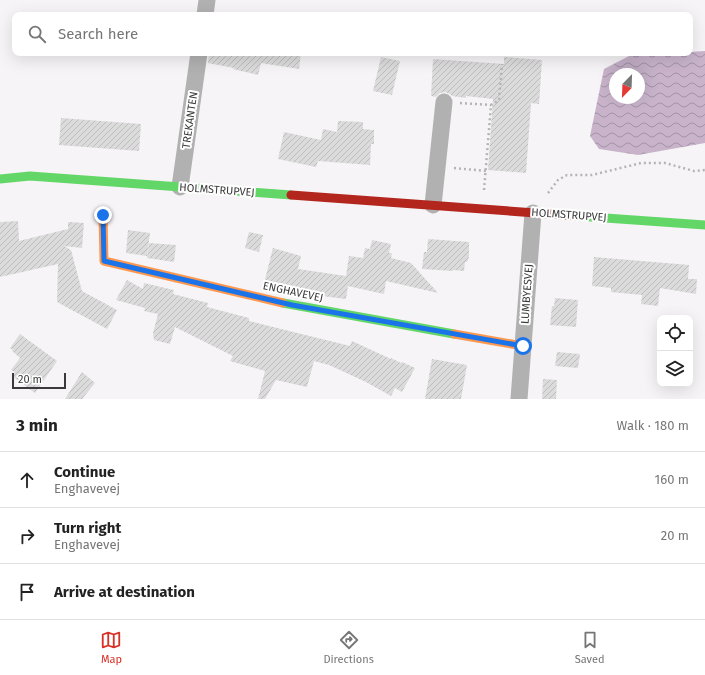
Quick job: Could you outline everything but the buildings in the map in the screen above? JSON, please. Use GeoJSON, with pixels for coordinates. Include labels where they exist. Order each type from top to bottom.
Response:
{"type":"FeatureCollection","features":[{"type":"Feature","properties":{"kind":"street"},"geometry":{"type":"LineString","coordinates":[[205,12],[207,0]]}},
{"type":"Feature","properties":{"kind":"street","name":"TREKANTEN"},"geometry":{"type":"LineString","coordinates":[[180,187],[200,56]]}},
{"type":"Feature","properties":{"kind":"street"},"geometry":{"type":"LineString","coordinates":[[433,205],[444,102]]}},
{"type":"Feature","properties":{"kind":"street","name":"HOLMSTRUPVEJ"},"geometry":{"type":"LineString","coordinates":[[0,179],[30,176],[705,225]]}},
{"type":"Feature","properties":{"kind":"street","name":"LUMBYESVEJ"},"geometry":{"type":"LineString","coordinates":[[518,399],[533,213]]}},
{"type":"Feature","properties":{"kind":"street","name":"ENGHAVEVEJ"},"geometry":{"type":"LineString","coordinates":[[103,215],[104,261],[292,305],[523,346]]}},
{"type":"Feature","properties":{"kind":"path"},"geometry":{"type":"LineString","coordinates":[[444,102],[491,105],[499,100],[502,64]]}},
{"type":"Feature","properties":{"kind":"path"},"geometry":{"type":"LineString","coordinates":[[483,209],[491,105]]}},
{"type":"Feature","properties":{"kind":"path"},"geometry":{"type":"LineString","coordinates":[[533,213],[558,180],[567,175],[592,175],[641,163],[665,163],[694,171],[705,170]]}},
{"type":"Feature","properties":{"kind":"path"},"geometry":{"type":"LineString","coordinates":[[438,166],[486,171]]}},
{"type":"Feature","properties":{"kind":"water"},"geometry":{"type":"Polygon","coordinates":[[[705,51],[705,143],[638,155],[599,149],[590,136],[604,69],[629,56],[693,56],[693,52],[705,51]]]}},
{"type":"Feature","properties":{"kind":"traffic: fast"},"geometry":{"type":"LineString","coordinates":[[0,179],[30,176],[291,195]]}},
{"type":"Feature","properties":{"kind":"traffic: fast"},"geometry":{"type":"LineString","coordinates":[[577,216],[705,225]]}},
{"type":"Feature","properties":{"kind":"traffic: fast"},"geometry":{"type":"LineString","coordinates":[[283,303],[454,334]]}},
{"type":"Feature","properties":{"kind":"traffic: slow"},"geometry":{"type":"LineString","coordinates":[[103,215],[104,261],[283,303]]}},
{"type":"Feature","properties":{"kind":"traffic: slow"},"geometry":{"type":"LineString","coordinates":[[454,334],[523,346]]}},
{"type":"Feature","properties":{"kind":"traffic: jam"},"geometry":{"type":"LineString","coordinates":[[291,195],[577,216]]}},
{"type":"Feature","properties":{"kind":"route"},"geometry":{"type":"LineString","coordinates":[[103,215],[104,261],[292,305],[523,346]]}}]}
